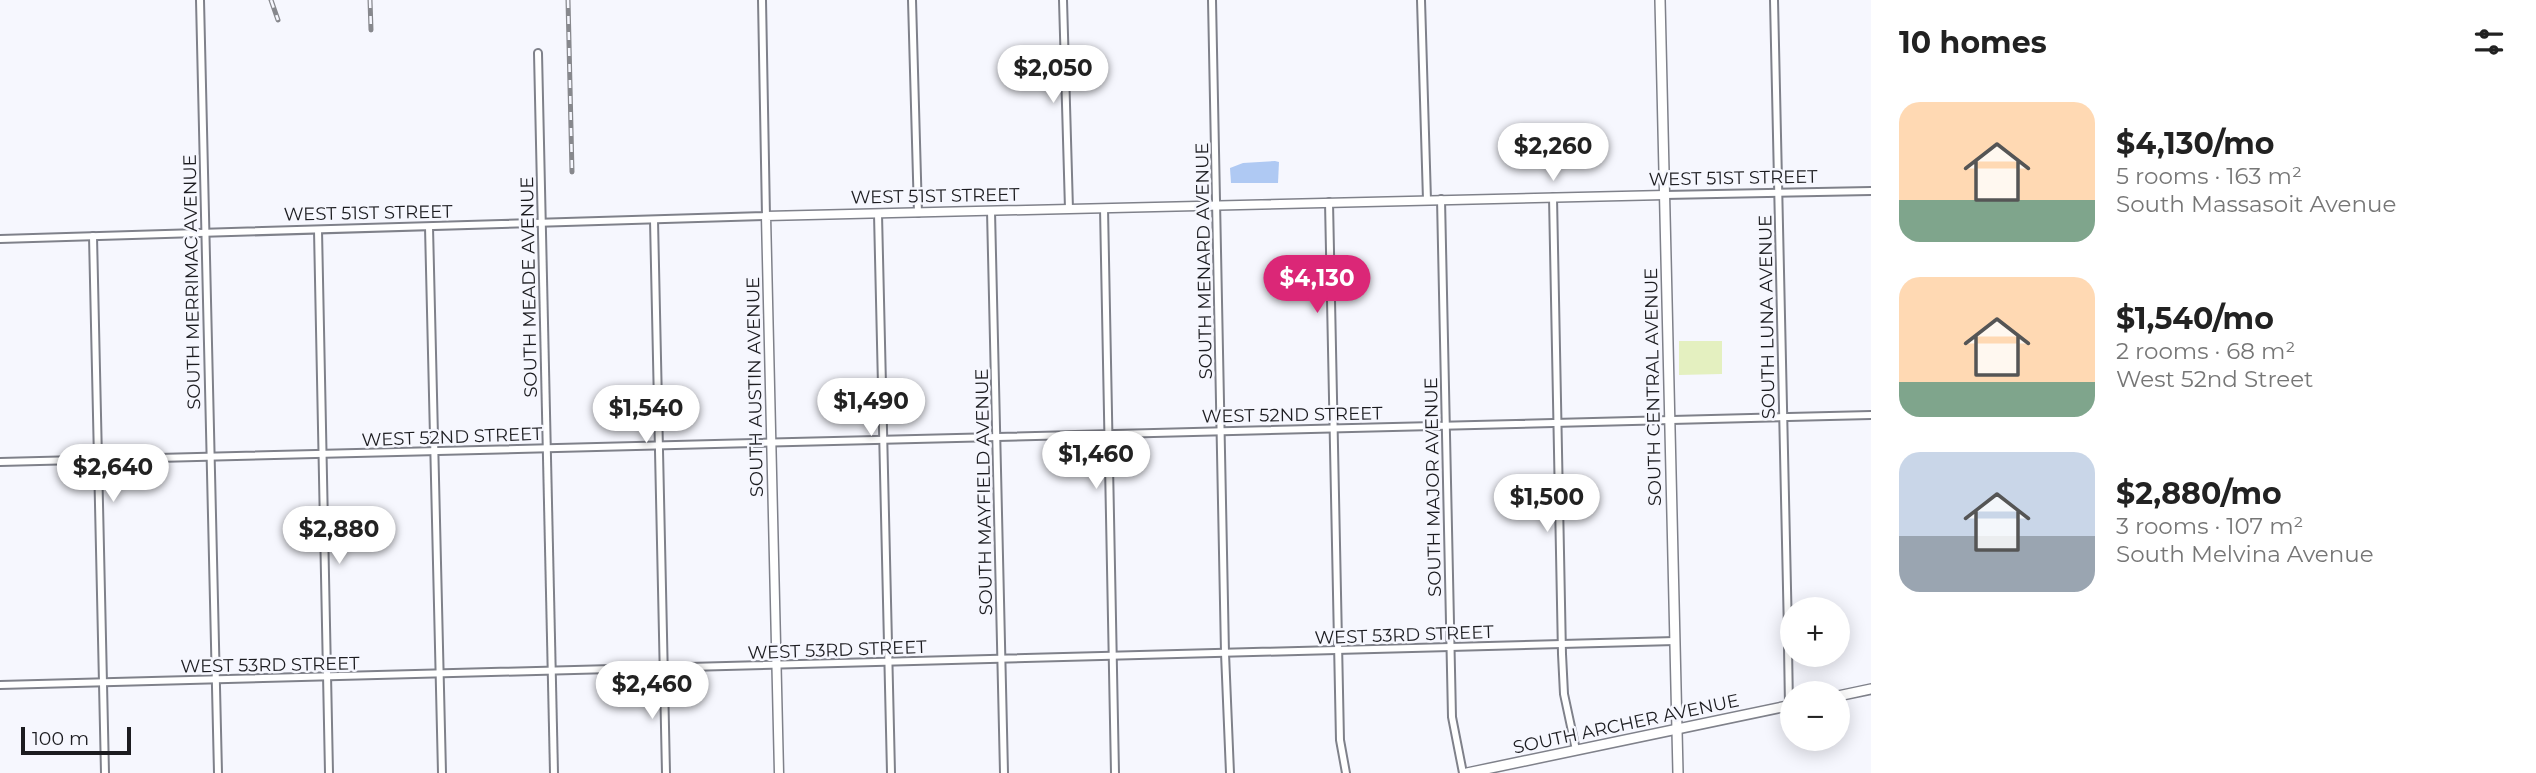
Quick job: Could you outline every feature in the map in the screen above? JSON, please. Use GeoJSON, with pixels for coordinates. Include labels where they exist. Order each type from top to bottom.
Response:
{"type":"FeatureCollection","features":[{"type":"Feature","properties":{"kind":"main road","name":"SOUTH CENTRAL AVENUE"},"geometry":{"type":"LineString","coordinates":[[1660,0],[1678,773]]}},
{"type":"Feature","properties":{"kind":"main road"},"geometry":{"type":"LineString","coordinates":[[1850,693],[1871,689]]}},
{"type":"Feature","properties":{"kind":"main road","name":"SOUTH ARCHER AVENUE"},"geometry":{"type":"LineString","coordinates":[[1465,773],[1506,769],[1576,750],[1780,708]]}},
{"type":"Feature","properties":{"kind":"street","name":"SOUTH MERRIMAC AVENUE"},"geometry":{"type":"LineString","coordinates":[[200,0],[218,773]]}},
{"type":"Feature","properties":{"kind":"street","name":"SOUTH AUSTIN AVENUE"},"geometry":{"type":"LineString","coordinates":[[762,0],[779,773]]}},
{"type":"Feature","properties":{"kind":"street"},"geometry":{"type":"LineString","coordinates":[[912,0],[918,213]]}},
{"type":"Feature","properties":{"kind":"street"},"geometry":{"type":"LineString","coordinates":[[1063,0],[1069,209]]}},
{"type":"Feature","properties":{"kind":"street","name":"SOUTH MENARD AVENUE"},"geometry":{"type":"LineString","coordinates":[[1212,0],[1225,653],[1230,773]]}},
{"type":"Feature","properties":{"kind":"street"},"geometry":{"type":"LineString","coordinates":[[1421,0],[1427,200]]}},
{"type":"Feature","properties":{"kind":"street","name":"SOUTH LUNA AVENUE"},"geometry":{"type":"LineString","coordinates":[[1774,0],[1787,597]]}},
{"type":"Feature","properties":{"kind":"street","name":"SOUTH MEADE AVENUE"},"geometry":{"type":"LineString","coordinates":[[538,53],[554,773]]}},
{"type":"Feature","properties":{"kind":"street","name":"WEST 51ST STREET"},"geometry":{"type":"LineString","coordinates":[[0,239],[766,216],[1871,191]]}},
{"type":"Feature","properties":{"kind":"street"},"geometry":{"type":"LineString","coordinates":[[1553,197],[1564,695],[1576,750]]}},
{"type":"Feature","properties":{"kind":"street","name":"SOUTH MAJOR AVENUE"},"geometry":{"type":"LineString","coordinates":[[1441,200],[1452,717],[1465,773]]}},
{"type":"Feature","properties":{"kind":"street"},"geometry":{"type":"LineString","coordinates":[[1329,202],[1340,740],[1346,773]]}},
{"type":"Feature","properties":{"kind":"street"},"geometry":{"type":"LineString","coordinates":[[1104,208],[1115,773]]}},
{"type":"Feature","properties":{"kind":"street","name":"SOUTH MAYFIELD AVENUE"},"geometry":{"type":"LineString","coordinates":[[991,211],[1004,773]]}},
{"type":"Feature","properties":{"kind":"street"},"geometry":{"type":"LineString","coordinates":[[878,214],[891,773]]}},
{"type":"Feature","properties":{"kind":"street"},"geometry":{"type":"LineString","coordinates":[[654,220],[666,773]]}},
{"type":"Feature","properties":{"kind":"street"},"geometry":{"type":"LineString","coordinates":[[429,227],[442,773]]}},
{"type":"Feature","properties":{"kind":"street"},"geometry":{"type":"LineString","coordinates":[[318,230],[329,773]]}},
{"type":"Feature","properties":{"kind":"street"},"geometry":{"type":"LineString","coordinates":[[93,236],[105,773]]}},
{"type":"Feature","properties":{"kind":"street","name":"WEST 52ND STREET"},"geometry":{"type":"LineString","coordinates":[[0,462],[1871,415]]}},
{"type":"Feature","properties":{"kind":"street","name":"WEST 53RD STREET"},"geometry":{"type":"LineString","coordinates":[[0,685],[1675,641]]}},
{"type":"Feature","properties":{"kind":"green space"},"geometry":{"type":"Polygon","coordinates":[[[1679,341],[1722,341],[1722,374],[1679,375],[1679,341]]]}},
{"type":"Feature","properties":{"kind":"water"},"geometry":{"type":"Polygon","coordinates":[[[1279,162],[1278,183],[1231,183],[1230,168],[1243,163],[1279,162]]]}},
{"type":"Feature","properties":{"kind":"railway"},"geometry":{"type":"LineString","coordinates":[[271,0],[278,20]]}},
{"type":"Feature","properties":{"kind":"railway"},"geometry":{"type":"LineString","coordinates":[[370,0],[371,30]]}},
{"type":"Feature","properties":{"kind":"railway"},"geometry":{"type":"LineString","coordinates":[[568,0],[572,172]]}}]}
